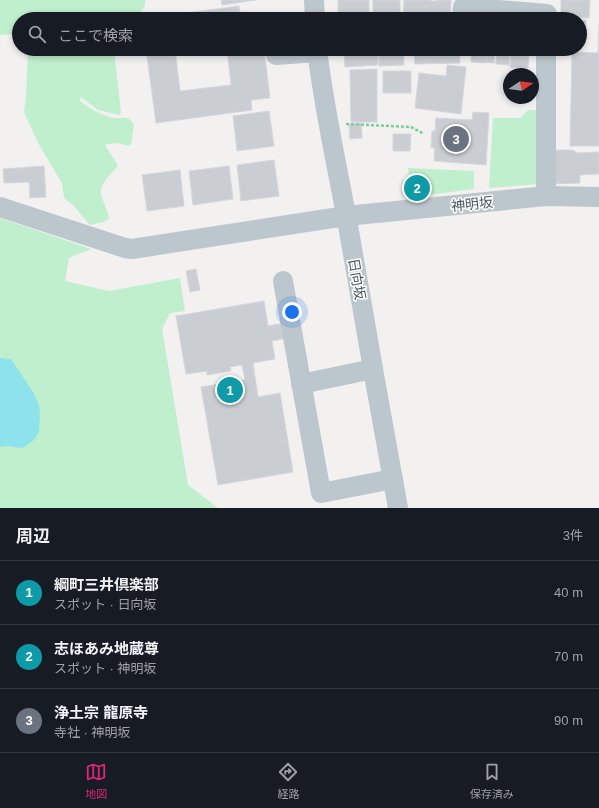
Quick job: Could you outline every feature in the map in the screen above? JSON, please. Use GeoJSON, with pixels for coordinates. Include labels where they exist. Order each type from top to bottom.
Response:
{"type":"FeatureCollection","features":[{"type":"Feature","properties":{"kind":"street"},"geometry":{"type":"LineString","coordinates":[[314,0],[315,12]]}},
{"type":"Feature","properties":{"kind":"street"},"geometry":{"type":"LineString","coordinates":[[463,12],[463,7],[547,11]]}},
{"type":"Feature","properties":{"kind":"street","name":"日向坂"},"geometry":{"type":"LineString","coordinates":[[318,56],[328,123],[398,508]]}},
{"type":"Feature","properties":{"kind":"street"},"geometry":{"type":"LineString","coordinates":[[546,56],[546,196]]}},
{"type":"Feature","properties":{"kind":"street","name":"神明坂"},"geometry":{"type":"LineString","coordinates":[[0,207],[132,249],[346,216],[546,196],[599,196]]}},
{"type":"Feature","properties":{"kind":"street"},"geometry":{"type":"LineString","coordinates":[[283,281],[321,493],[393,479]]}},
{"type":"Feature","properties":{"kind":"street"},"geometry":{"type":"LineString","coordinates":[[301,384],[373,369]]}},
{"type":"Feature","properties":{"kind":"path"},"geometry":{"type":"LineString","coordinates":[[328,123],[411,127],[424,134]]}},
{"type":"Feature","properties":{"kind":"green space"},"geometry":{"type":"Polygon","coordinates":[[[0,0],[145,0],[145,5],[141,12],[12,12],[12,35],[0,35],[0,0]]]}},
{"type":"Feature","properties":{"kind":"green space"},"geometry":{"type":"Polygon","coordinates":[[[28,56],[115,56],[121,113],[119,115],[98,110],[81,97],[80,101],[105,115],[128,119],[134,125],[131,144],[129,146],[117,143],[105,145],[118,166],[106,178],[101,190],[109,219],[90,225],[74,206],[64,198],[62,183],[38,143],[24,112],[28,56]]]}},
{"type":"Feature","properties":{"kind":"green space"},"geometry":{"type":"Polygon","coordinates":[[[528,110],[538,110],[539,184],[489,188],[493,118],[520,118],[528,110]]]}},
{"type":"Feature","properties":{"kind":"green space"},"geometry":{"type":"Polygon","coordinates":[[[408,168],[474,171],[474,189],[411,197],[408,168]]]}},
{"type":"Feature","properties":{"kind":"green space"},"geometry":{"type":"Polygon","coordinates":[[[0,218],[91,249],[69,258],[65,281],[109,291],[180,278],[185,311],[170,313],[162,329],[188,485],[218,508],[0,508],[0,218]]]}},
{"type":"Feature","properties":{"kind":"water"},"geometry":{"type":"Polygon","coordinates":[[[0,358],[11,359],[33,392],[39,405],[39,432],[34,440],[23,448],[5,446],[0,447],[0,358]]]}},
{"type":"Feature","properties":{"kind":"building"},"geometry":{"type":"Polygon","coordinates":[[[221,0],[256,0],[222,5],[221,0]]]}},
{"type":"Feature","properties":{"kind":"building"},"geometry":{"type":"Polygon","coordinates":[[[338,0],[369,0],[369,12],[338,12],[338,0]]]}},
{"type":"Feature","properties":{"kind":"building"},"geometry":{"type":"Polygon","coordinates":[[[373,0],[400,0],[400,12],[373,12],[373,0]]]}},
{"type":"Feature","properties":{"kind":"building"},"geometry":{"type":"Polygon","coordinates":[[[404,0],[451,0],[450,12],[403,12],[404,0]]]}},
{"type":"Feature","properties":{"kind":"building"},"geometry":{"type":"Polygon","coordinates":[[[561,0],[590,0],[589,18],[587,18],[587,12],[561,12],[561,0]]]}},
{"type":"Feature","properties":{"kind":"building"},"geometry":{"type":"Polygon","coordinates":[[[239,6],[240,12],[194,12],[239,6]]]}},
{"type":"Feature","properties":{"kind":"building"},"geometry":{"type":"Polygon","coordinates":[[[599,24],[599,146],[570,146],[572,56],[587,56],[587,53],[598,53],[599,24]]]}},
{"type":"Feature","properties":{"kind":"building"},"geometry":{"type":"Polygon","coordinates":[[[147,56],[176,56],[180,91],[231,85],[228,56],[265,56],[270,98],[251,100],[252,110],[156,123],[147,56]]]}},
{"type":"Feature","properties":{"kind":"building"},"geometry":{"type":"Polygon","coordinates":[[[344,56],[377,56],[378,65],[345,67],[344,56]]]}},
{"type":"Feature","properties":{"kind":"building"},"geometry":{"type":"Polygon","coordinates":[[[379,56],[403,56],[404,65],[379,66],[379,56]]]}},
{"type":"Feature","properties":{"kind":"building"},"geometry":{"type":"Polygon","coordinates":[[[414,56],[460,56],[460,63],[415,64],[414,56]]]}},
{"type":"Feature","properties":{"kind":"building"},"geometry":{"type":"Polygon","coordinates":[[[471,56],[486,56],[486,63],[471,62],[471,56]]]}},
{"type":"Feature","properties":{"kind":"building"},"geometry":{"type":"Polygon","coordinates":[[[487,56],[494,56],[494,63],[486,62],[487,56]]]}},
{"type":"Feature","properties":{"kind":"building"},"geometry":{"type":"Polygon","coordinates":[[[497,56],[510,56],[509,65],[496,64],[497,56]]]}},
{"type":"Feature","properties":{"kind":"building"},"geometry":{"type":"Polygon","coordinates":[[[511,56],[529,56],[528,68],[510,67],[511,56]]]}},
{"type":"Feature","properties":{"kind":"building"},"geometry":{"type":"Polygon","coordinates":[[[447,65],[466,67],[461,114],[415,108],[419,73],[446,76],[447,65]]]}},
{"type":"Feature","properties":{"kind":"building"},"geometry":{"type":"Polygon","coordinates":[[[377,69],[377,122],[351,122],[350,70],[377,69]]]}},
{"type":"Feature","properties":{"kind":"building"},"geometry":{"type":"Polygon","coordinates":[[[383,71],[411,71],[411,93],[383,93],[383,71]]]}},
{"type":"Feature","properties":{"kind":"building"},"geometry":{"type":"Polygon","coordinates":[[[269,111],[274,146],[237,151],[233,116],[269,111]]]}},
{"type":"Feature","properties":{"kind":"building"},"geometry":{"type":"Polygon","coordinates":[[[473,112],[489,113],[486,165],[434,161],[435,148],[431,148],[432,131],[435,131],[436,118],[472,120],[473,112]]]}},
{"type":"Feature","properties":{"kind":"building"},"geometry":{"type":"Polygon","coordinates":[[[361,123],[362,138],[350,139],[349,124],[361,123]]]}},
{"type":"Feature","properties":{"kind":"building"},"geometry":{"type":"Polygon","coordinates":[[[393,134],[411,134],[410,151],[393,151],[393,134]]]}},
{"type":"Feature","properties":{"kind":"building"},"geometry":{"type":"Polygon","coordinates":[[[549,150],[572,150],[578,153],[599,152],[599,174],[580,175],[580,183],[550,184],[549,150]]]}},
{"type":"Feature","properties":{"kind":"building"},"geometry":{"type":"Polygon","coordinates":[[[274,160],[279,196],[241,201],[237,165],[274,160]]]}},
{"type":"Feature","properties":{"kind":"building"},"geometry":{"type":"Polygon","coordinates":[[[44,166],[46,197],[30,198],[29,182],[4,183],[3,169],[44,166]]]}},
{"type":"Feature","properties":{"kind":"building"},"geometry":{"type":"Polygon","coordinates":[[[229,166],[233,199],[193,205],[189,171],[229,166]]]}},
{"type":"Feature","properties":{"kind":"building"},"geometry":{"type":"Polygon","coordinates":[[[180,170],[184,206],[147,211],[142,175],[180,170]]]}},
{"type":"Feature","properties":{"kind":"building"},"geometry":{"type":"Polygon","coordinates":[[[196,269],[200,290],[190,292],[186,271],[196,269]]]}},
{"type":"Feature","properties":{"kind":"building"},"geometry":{"type":"Polygon","coordinates":[[[264,301],[268,326],[285,323],[287,338],[272,341],[275,359],[253,363],[258,397],[280,393],[293,472],[218,485],[201,387],[245,380],[242,365],[230,367],[231,371],[207,375],[207,371],[186,374],[176,316],[264,301]]]}},
{"type":"Feature","properties":{"kind":"place","name":"浄土宗 龍原寺"},"geometry":{"type":"Point","coordinates":[456,139]}},
{"type":"Feature","properties":{"kind":"place","name":"志ほあみ地蔵尊"},"geometry":{"type":"Point","coordinates":[417,188]}},
{"type":"Feature","properties":{"kind":"place","name":"綱町三井倶楽部"},"geometry":{"type":"Point","coordinates":[230,390]}}]}
